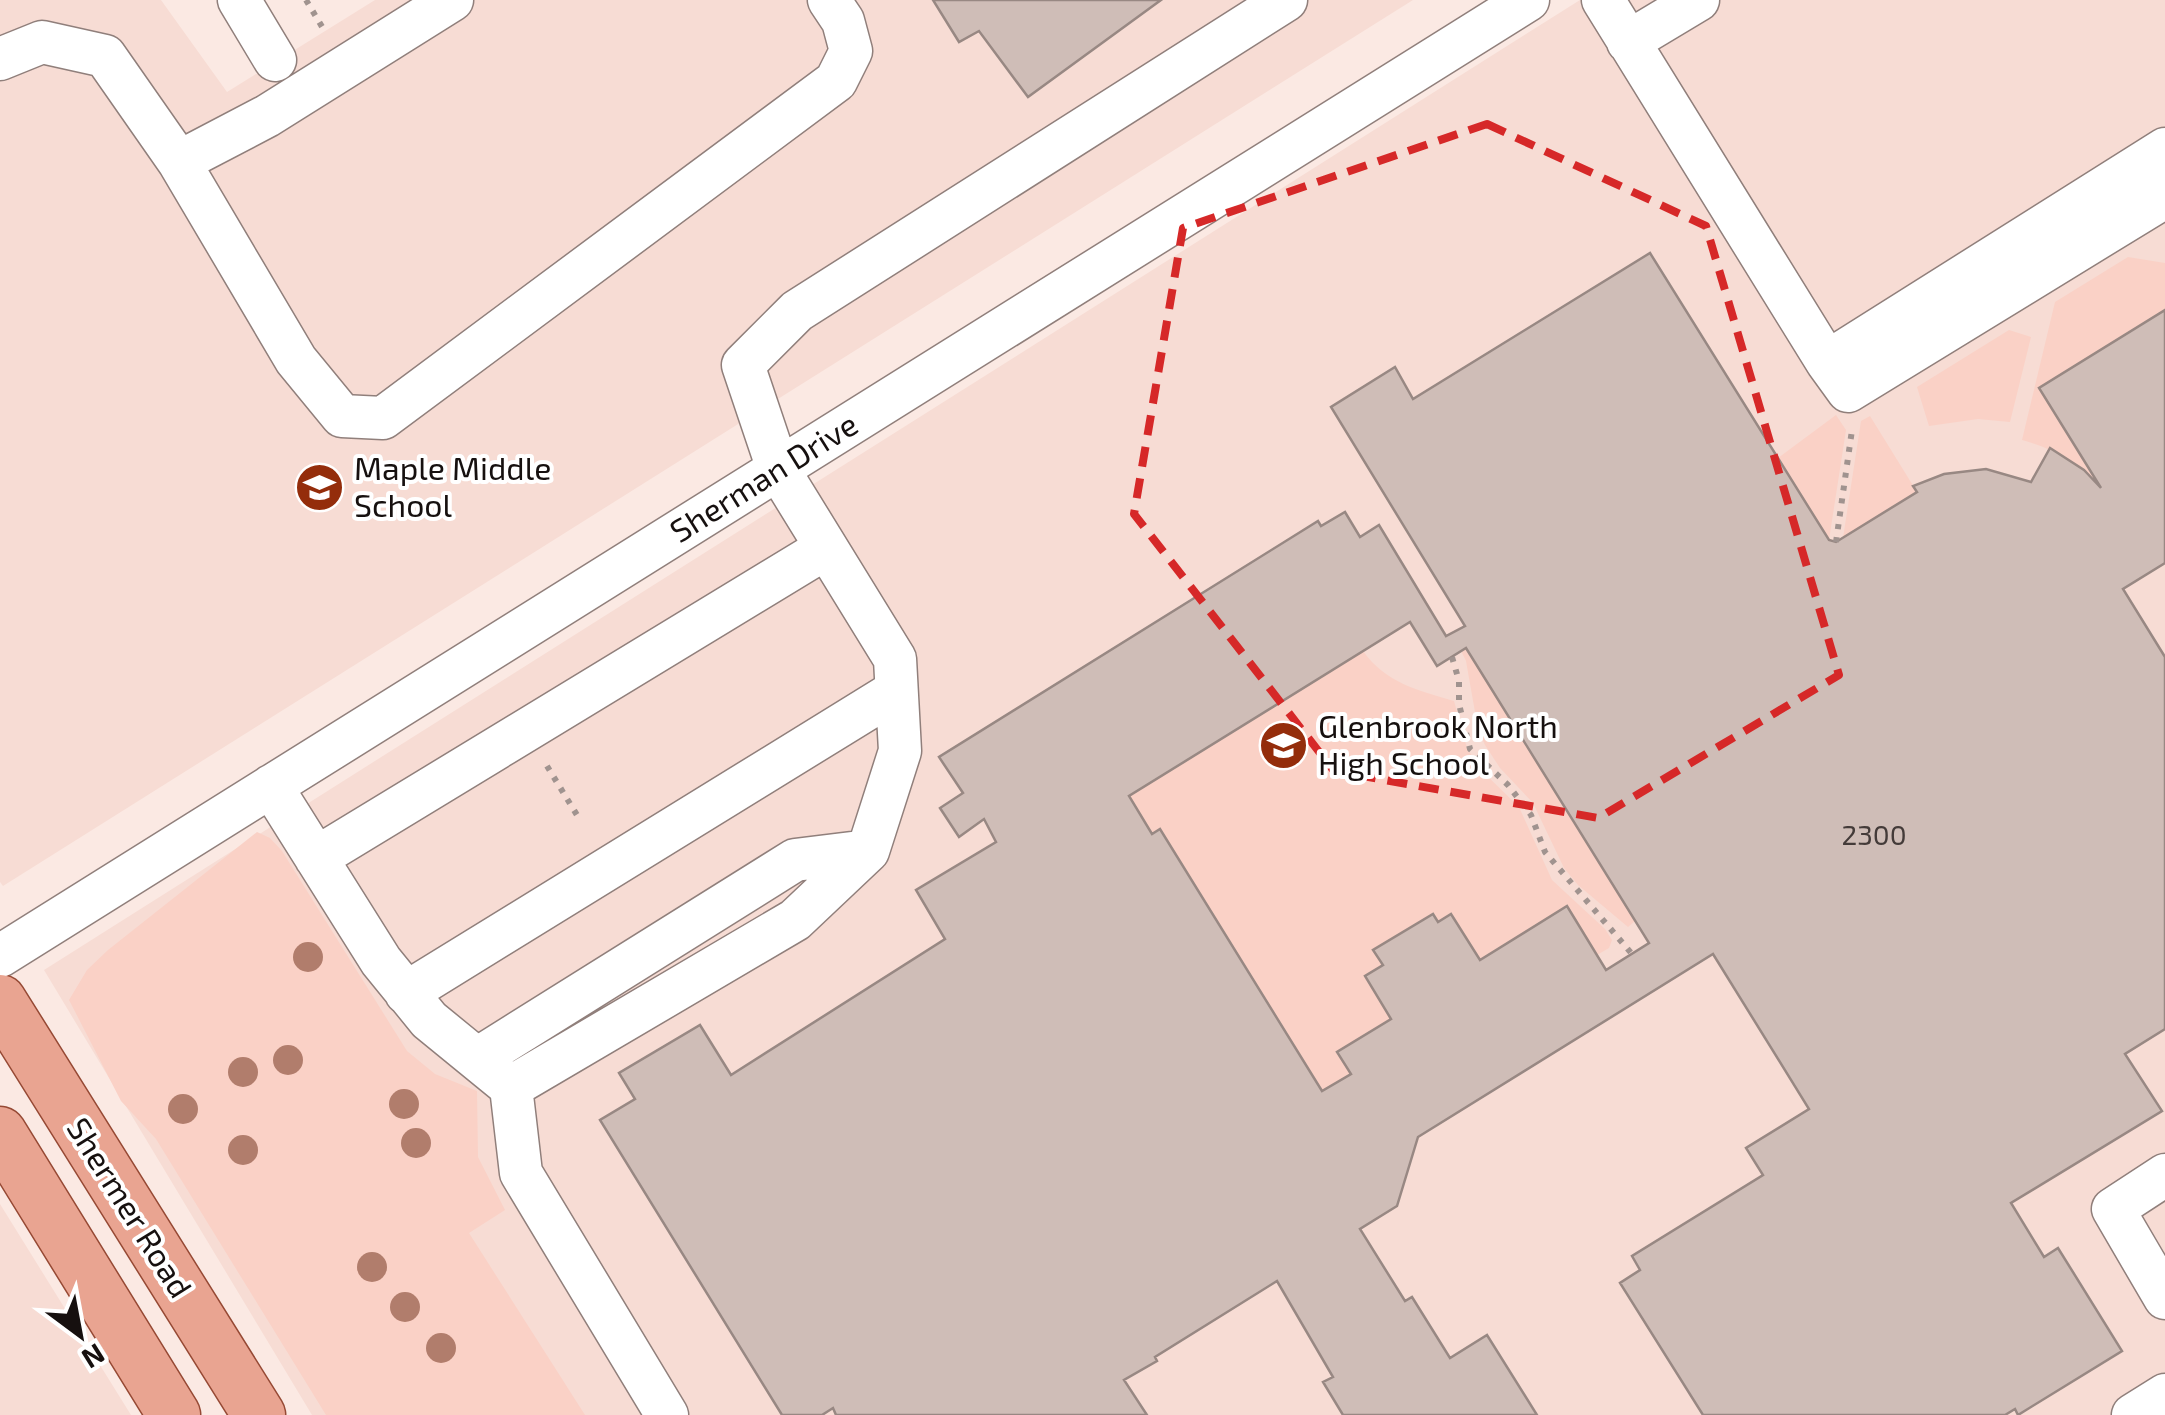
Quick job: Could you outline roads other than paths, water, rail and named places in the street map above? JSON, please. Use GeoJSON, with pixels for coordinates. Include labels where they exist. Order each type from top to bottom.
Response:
{"type":"FeatureCollection","features":[{"type":"Feature","properties":{"kind":"main road","name":"Shermer Road"},"geometry":{"type":"LineString","coordinates":[[0,1001],[258,1415]]}},
{"type":"Feature","properties":{"kind":"main road"},"geometry":{"type":"LineString","coordinates":[[0,1133],[174,1415]]}},
{"type":"Feature","properties":{"kind":"street"},"geometry":{"type":"LineString","coordinates":[[238,0],[274,60]]}},
{"type":"Feature","properties":{"kind":"street"},"geometry":{"type":"LineString","coordinates":[[179,162],[267,116],[452,0]]}},
{"type":"Feature","properties":{"kind":"street"},"geometry":{"type":"LineString","coordinates":[[0,59],[42,42],[105,56],[179,162],[296,360],[342,416],[383,418],[836,81],[850,51],[843,21],[830,0]]}},
{"type":"Feature","properties":{"kind":"street"},"geometry":{"type":"LineString","coordinates":[[511,1087],[795,920],[868,851],[900,751],[894,659],[778,469],[743,365],[797,311],[1286,0]]}},
{"type":"Feature","properties":{"kind":"street","name":"Sherman Drive"},"geometry":{"type":"LineString","coordinates":[[0,956],[1528,0]]}},
{"type":"Feature","properties":{"kind":"street"},"geometry":{"type":"LineString","coordinates":[[1604,0],[1848,391],[2162,198],[2165,192]]}},
{"type":"Feature","properties":{"kind":"street"},"geometry":{"type":"LineString","coordinates":[[1628,42],[1698,0]]}},
{"type":"Feature","properties":{"kind":"street"},"geometry":{"type":"LineString","coordinates":[[1827,362],[2165,149]]}},
{"type":"Feature","properties":{"kind":"street"},"geometry":{"type":"LineString","coordinates":[[316,858],[826,548]]}},
{"type":"Feature","properties":{"kind":"street"},"geometry":{"type":"LineString","coordinates":[[406,993],[896,691]]}},
{"type":"Feature","properties":{"kind":"street"},"geometry":{"type":"LineString","coordinates":[[271,786],[380,961],[429,1020],[511,1087],[521,1173],[667,1415]]}},
{"type":"Feature","properties":{"kind":"street"},"geometry":{"type":"LineString","coordinates":[[477,1059],[795,860],[868,851]]}},
{"type":"Feature","properties":{"kind":"street"},"geometry":{"type":"LineString","coordinates":[[2165,1175],[2113,1209],[2165,1298]]}},
{"type":"Feature","properties":{"kind":"street"},"geometry":{"type":"LineString","coordinates":[[2133,1415],[2165,1395]]}},
{"type":"Feature","properties":{"kind":"place","name":"Maple Middle School"},"geometry":{"type":"Point","coordinates":[319,487]}},
{"type":"Feature","properties":{"kind":"place","name":"Glenbrook North High School"},"geometry":{"type":"Point","coordinates":[1283,745]}}]}
